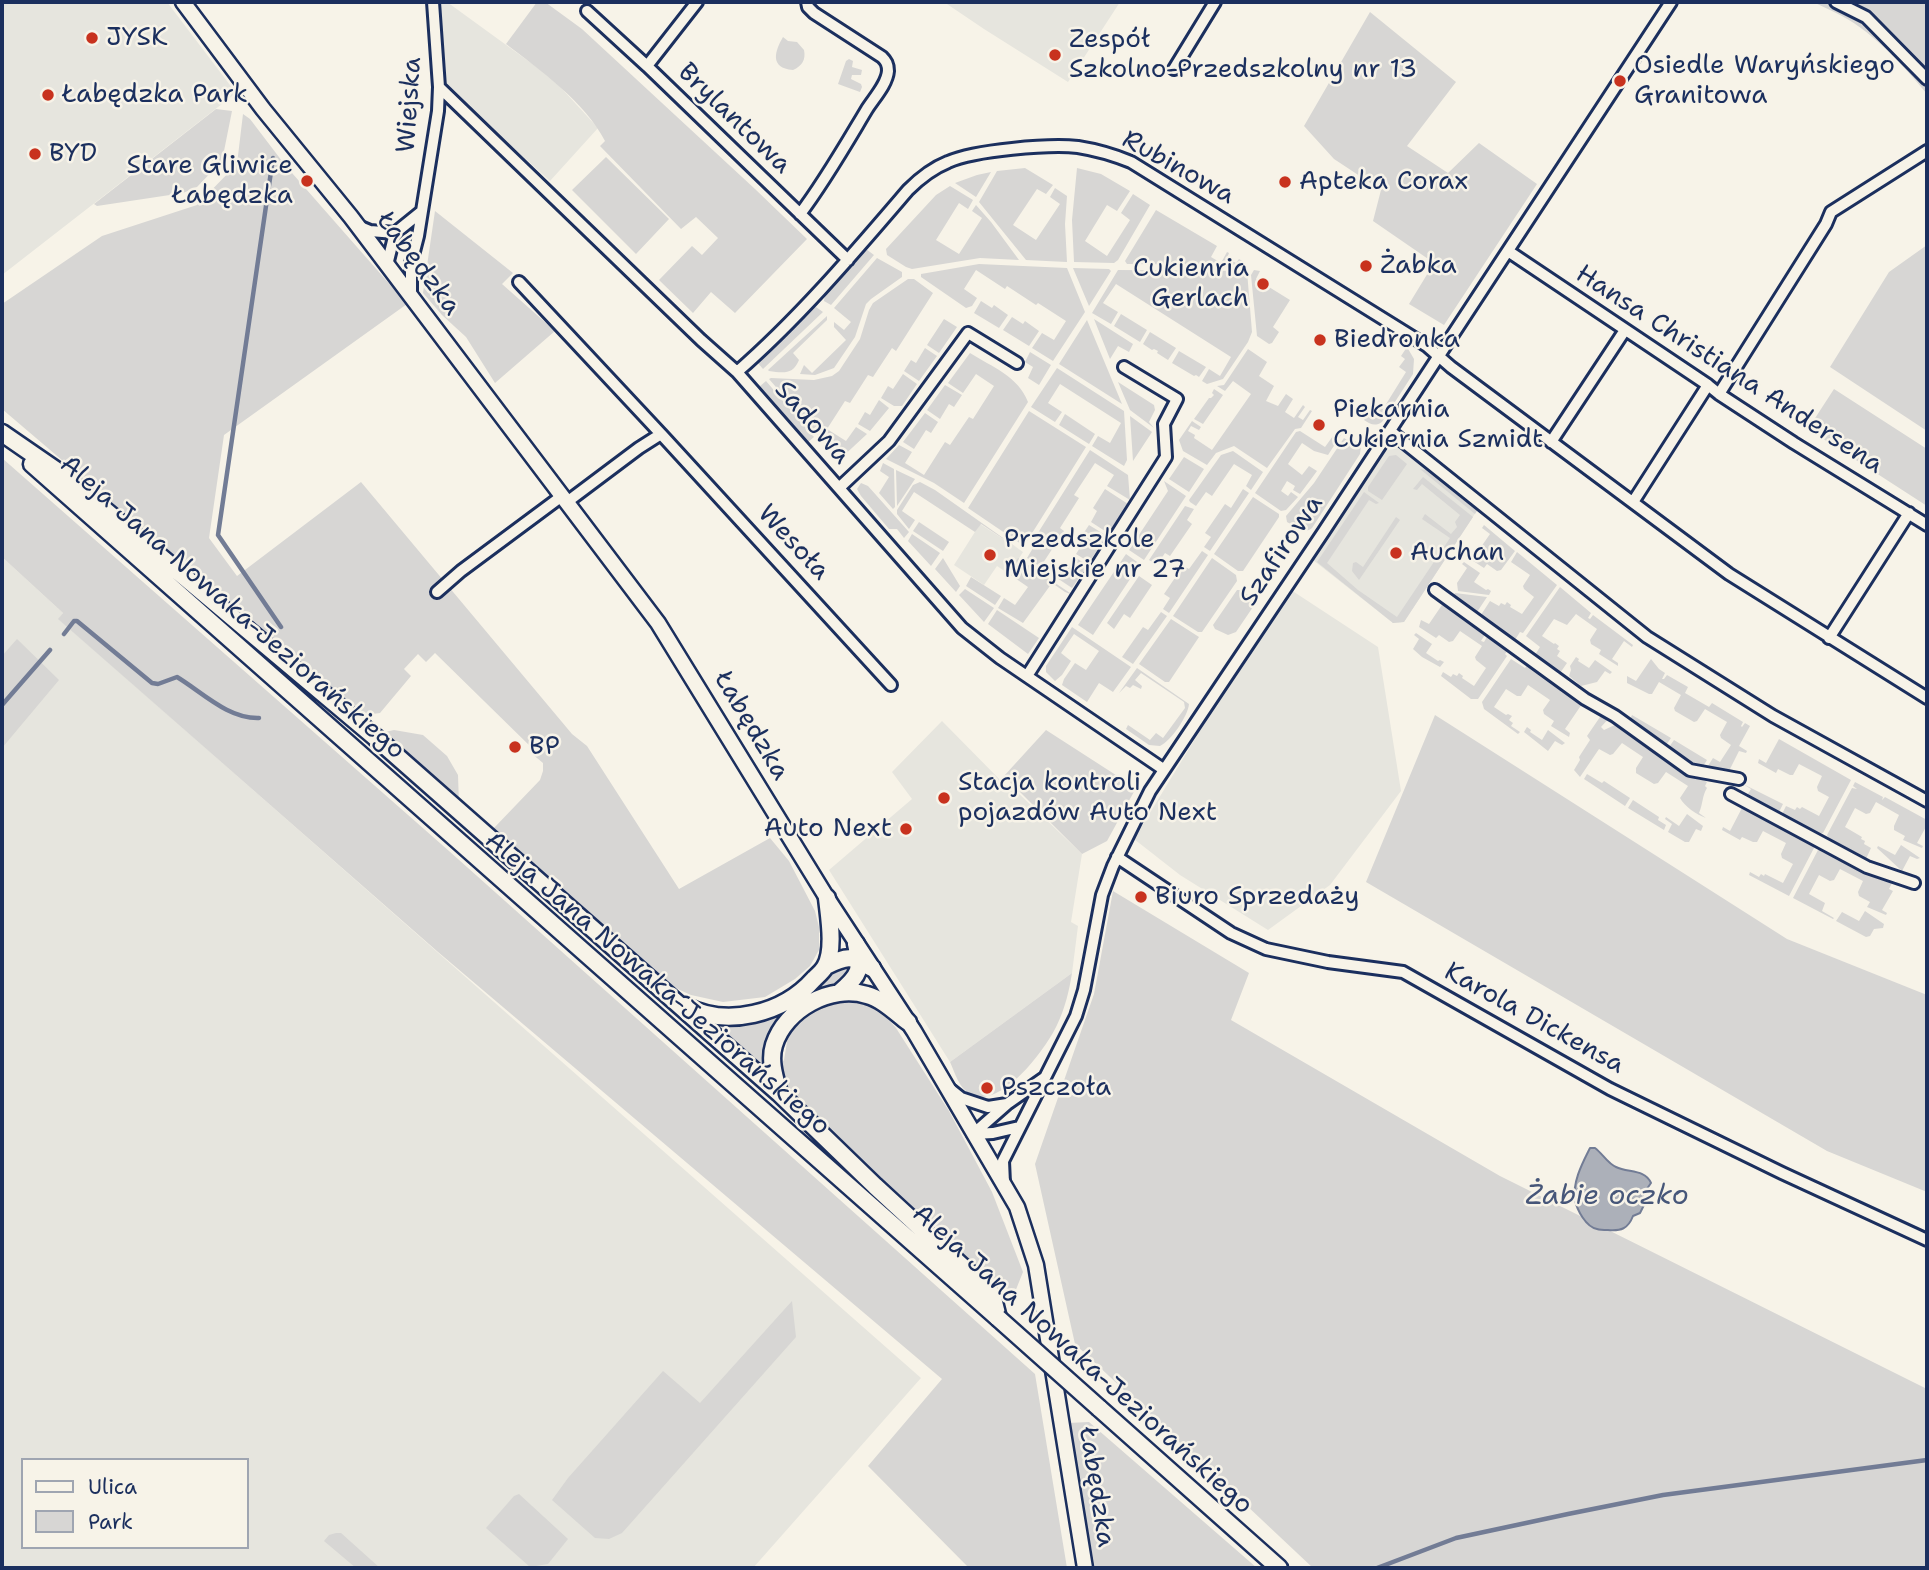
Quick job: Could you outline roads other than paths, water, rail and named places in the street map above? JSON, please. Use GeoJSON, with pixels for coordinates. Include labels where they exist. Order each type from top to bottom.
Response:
{"type":"FeatureCollection","features":[{"type":"Feature","properties":{"kind":"main road"},"geometry":{"type":"LineString","coordinates":[[2,435],[63,475],[370,732],[779,1093],[992,1294],[998,1318]]}},
{"type":"Feature","properties":{"kind":"main road","name":"Aleja Jana Nowaka-Jeziorańskiego"},"geometry":{"type":"LineString","coordinates":[[2,435],[1279,1568]]}},
{"type":"Feature","properties":{"kind":"main road"},"geometry":{"type":"LineString","coordinates":[[826,966],[830,942],[827,898]]}},
{"type":"Feature","properties":{"kind":"main road"},"geometry":{"type":"LineString","coordinates":[[856,944],[866,964]]}},
{"type":"Feature","properties":{"kind":"main road"},"geometry":{"type":"LineString","coordinates":[[674,1001],[699,1013],[742,1017],[789,1000],[805,989],[826,966],[843,958],[855,958],[866,964]]}},
{"type":"Feature","properties":{"kind":"main road"},"geometry":{"type":"LineString","coordinates":[[840,992],[866,964]]}},
{"type":"Feature","properties":{"kind":"main road"},"geometry":{"type":"LineString","coordinates":[[779,1093],[772,1065],[774,1046],[784,1023],[799,1010],[840,992],[855,992],[870,995],[908,1022]]}},
{"type":"Feature","properties":{"kind":"street","name":"Łabędzka"},"geometry":{"type":"LineString","coordinates":[[183,2],[263,109],[358,226],[638,596],[670,641],[856,944]]}},
{"type":"Feature","properties":{"kind":"street","name":"Wiejska"},"geometry":{"type":"LineString","coordinates":[[411,296],[411,262],[438,111],[433,2]]}},
{"type":"Feature","properties":{"kind":"street"},"geometry":{"type":"LineString","coordinates":[[647,66],[697,2]]}},
{"type":"Feature","properties":{"kind":"street"},"geometry":{"type":"LineString","coordinates":[[800,214],[883,84],[888,69],[887,62],[882,57],[814,13],[807,2]]}},
{"type":"Feature","properties":{"kind":"street"},"geometry":{"type":"LineString","coordinates":[[1174,69],[1215,2]]}},
{"type":"Feature","properties":{"kind":"street","name":"Szafirowa"},"geometry":{"type":"LineString","coordinates":[[973,1134],[1007,1104],[1047,1076],[1076,1016],[1084,990],[1102,895],[1117,857],[1150,791],[1671,2]]}},
{"type":"Feature","properties":{"kind":"street"},"geometry":{"type":"LineString","coordinates":[[1836,2],[1866,17],[1927,79]]}},
{"type":"Feature","properties":{"kind":"street","name":"Brylantowa"},"geometry":{"type":"LineString","coordinates":[[587,11],[848,260]]}},
{"type":"Feature","properties":{"kind":"street","name":"Sadowa"},"geometry":{"type":"LineString","coordinates":[[439,88],[737,372],[962,628],[1163,769]]}},
{"type":"Feature","properties":{"kind":"street","name":"Rubinowa"},"geometry":{"type":"LineString","coordinates":[[737,372],[814,297],[908,190],[919,179],[947,162],[962,157],[1065,146],[1115,156],[1131,162],[1427,346],[1438,357],[1729,574],[1927,698]]}},
{"type":"Feature","properties":{"kind":"street"},"geometry":{"type":"LineString","coordinates":[[1719,394],[1831,212],[1927,151]]}},
{"type":"Feature","properties":{"kind":"street"},"geometry":{"type":"LineString","coordinates":[[411,262],[399,270],[388,267],[396,233],[421,212]]}},
{"type":"Feature","properties":{"kind":"street"},"geometry":{"type":"LineString","coordinates":[[358,226],[370,231],[396,233]]}},
{"type":"Feature","properties":{"kind":"street","name":"Hansa Christiana Andersena"},"geometry":{"type":"LineString","coordinates":[[1508,251],[1794,443],[1927,524]]}},
{"type":"Feature","properties":{"kind":"street","name":"Wesoła"},"geometry":{"type":"LineString","coordinates":[[519,282],[891,685]]}},
{"type":"Feature","properties":{"kind":"street"},"geometry":{"type":"LineString","coordinates":[[1551,442],[1625,330]]}},
{"type":"Feature","properties":{"kind":"street"},"geometry":{"type":"LineString","coordinates":[[839,488],[889,441],[968,333],[1017,363]]}},
{"type":"Feature","properties":{"kind":"street"},"geometry":{"type":"LineString","coordinates":[[1027,676],[1166,457],[1164,424],[1177,399],[1124,367]]}},
{"type":"Feature","properties":{"kind":"street"},"geometry":{"type":"LineString","coordinates":[[1633,502],[1708,385]]}},
{"type":"Feature","properties":{"kind":"street"},"geometry":{"type":"LineString","coordinates":[[1390,431],[1647,637],[1754,705],[1927,801]]}},
{"type":"Feature","properties":{"kind":"street"},"geometry":{"type":"LineString","coordinates":[[437,592],[461,571],[661,434]]}},
{"type":"Feature","properties":{"kind":"street"},"geometry":{"type":"LineString","coordinates":[[1829,638],[1909,513]]}},
{"type":"Feature","properties":{"kind":"street"},"geometry":{"type":"LineString","coordinates":[[1434,590],[1583,698],[1615,716],[1690,770],[1739,779]]}},
{"type":"Feature","properties":{"kind":"street"},"geometry":{"type":"LineString","coordinates":[[1731,794],[1867,867],[1914,883]]}},
{"type":"Feature","properties":{"kind":"street","name":"Karola Dickensa"},"geometry":{"type":"LineString","coordinates":[[1117,857],[1231,933],[1266,950],[1403,972],[1610,1089],[1927,1240]]}},
{"type":"Feature","properties":{"kind":"street","name":"Łabędzka"},"geometry":{"type":"LineString","coordinates":[[866,964],[908,1022],[1017,1208],[1036,1265],[1084,1568]]}},
{"type":"Feature","properties":{"kind":"street"},"geometry":{"type":"LineString","coordinates":[[1004,1184],[1003,1161],[1047,1076]]}},
{"type":"Feature","properties":{"kind":"street"},"geometry":{"type":"LineString","coordinates":[[945,1086],[961,1098],[988,1107],[1007,1104]]}},
{"type":"Feature","properties":{"kind":"street"},"geometry":{"type":"LineString","coordinates":[[973,1134],[1019,1127]]}},
{"type":"Feature","properties":{"kind":"water","name":"Żabie oczko"},"geometry":{"type":"Polygon","coordinates":[[[1590,1148],[1595,1148],[1613,1166],[1645,1175],[1651,1183],[1644,1193],[1644,1205],[1640,1213],[1633,1216],[1624,1228],[1593,1228],[1578,1208],[1575,1186],[1590,1148]]]}},
{"type":"Feature","properties":{"kind":"waterway"},"geometry":{"type":"LineString","coordinates":[[273,158],[218,535],[281,627]]}},
{"type":"Feature","properties":{"kind":"waterway"},"geometry":{"type":"LineString","coordinates":[[64,634],[74,621],[77,621],[152,683],[158,684],[177,677],[226,709],[259,718]]}},
{"type":"Feature","properties":{"kind":"waterway"},"geometry":{"type":"LineString","coordinates":[[2,705],[50,650]]}},
{"type":"Feature","properties":{"kind":"waterway"},"geometry":{"type":"LineString","coordinates":[[1377,1568],[1456,1538],[1663,1495],[1927,1460]]}},
{"type":"Feature","properties":{"kind":"place","name":"JYSK"},"geometry":{"type":"Point","coordinates":[92,38]}},
{"type":"Feature","properties":{"kind":"place","name":"Zespół Szkolno-Przedszkolny nr 13"},"geometry":{"type":"Point","coordinates":[1055,55]}},
{"type":"Feature","properties":{"kind":"place","name":"Osiedle Waryńskiego Granitowa"},"geometry":{"type":"Point","coordinates":[1620,81]}},
{"type":"Feature","properties":{"kind":"place","name":"Łabędzka Park"},"geometry":{"type":"Point","coordinates":[48,95]}},
{"type":"Feature","properties":{"kind":"place","name":"BYD"},"geometry":{"type":"Point","coordinates":[35,154]}},
{"type":"Feature","properties":{"kind":"place","name":"Stare Gliwice Łabędzka"},"geometry":{"type":"Point","coordinates":[307,181]}},
{"type":"Feature","properties":{"kind":"place","name":"Apteka Corax"},"geometry":{"type":"Point","coordinates":[1285,182]}},
{"type":"Feature","properties":{"kind":"place","name":"Żabka"},"geometry":{"type":"Point","coordinates":[1366,266]}},
{"type":"Feature","properties":{"kind":"place","name":"Cukienria Gerlach"},"geometry":{"type":"Point","coordinates":[1263,284]}},
{"type":"Feature","properties":{"kind":"place","name":"Biedronka"},"geometry":{"type":"Point","coordinates":[1320,340]}},
{"type":"Feature","properties":{"kind":"place","name":"Piekarnia Cukiernia Szmidt"},"geometry":{"type":"Point","coordinates":[1319,425]}},
{"type":"Feature","properties":{"kind":"place","name":"Auchan"},"geometry":{"type":"Point","coordinates":[1396,553]}},
{"type":"Feature","properties":{"kind":"place","name":"Przedszkole Miejskie nr 27"},"geometry":{"type":"Point","coordinates":[990,555]}},
{"type":"Feature","properties":{"kind":"place","name":"BP"},"geometry":{"type":"Point","coordinates":[515,747]}},
{"type":"Feature","properties":{"kind":"place","name":"Stacja kontroli pojazdów Auto Next"},"geometry":{"type":"Point","coordinates":[944,798]}},
{"type":"Feature","properties":{"kind":"place","name":"Auto Next"},"geometry":{"type":"Point","coordinates":[906,829]}},
{"type":"Feature","properties":{"kind":"place","name":"Biuro Sprzedaży"},"geometry":{"type":"Point","coordinates":[1141,897]}},
{"type":"Feature","properties":{"kind":"place","name":"Pszczoła"},"geometry":{"type":"Point","coordinates":[987,1088]}}]}
